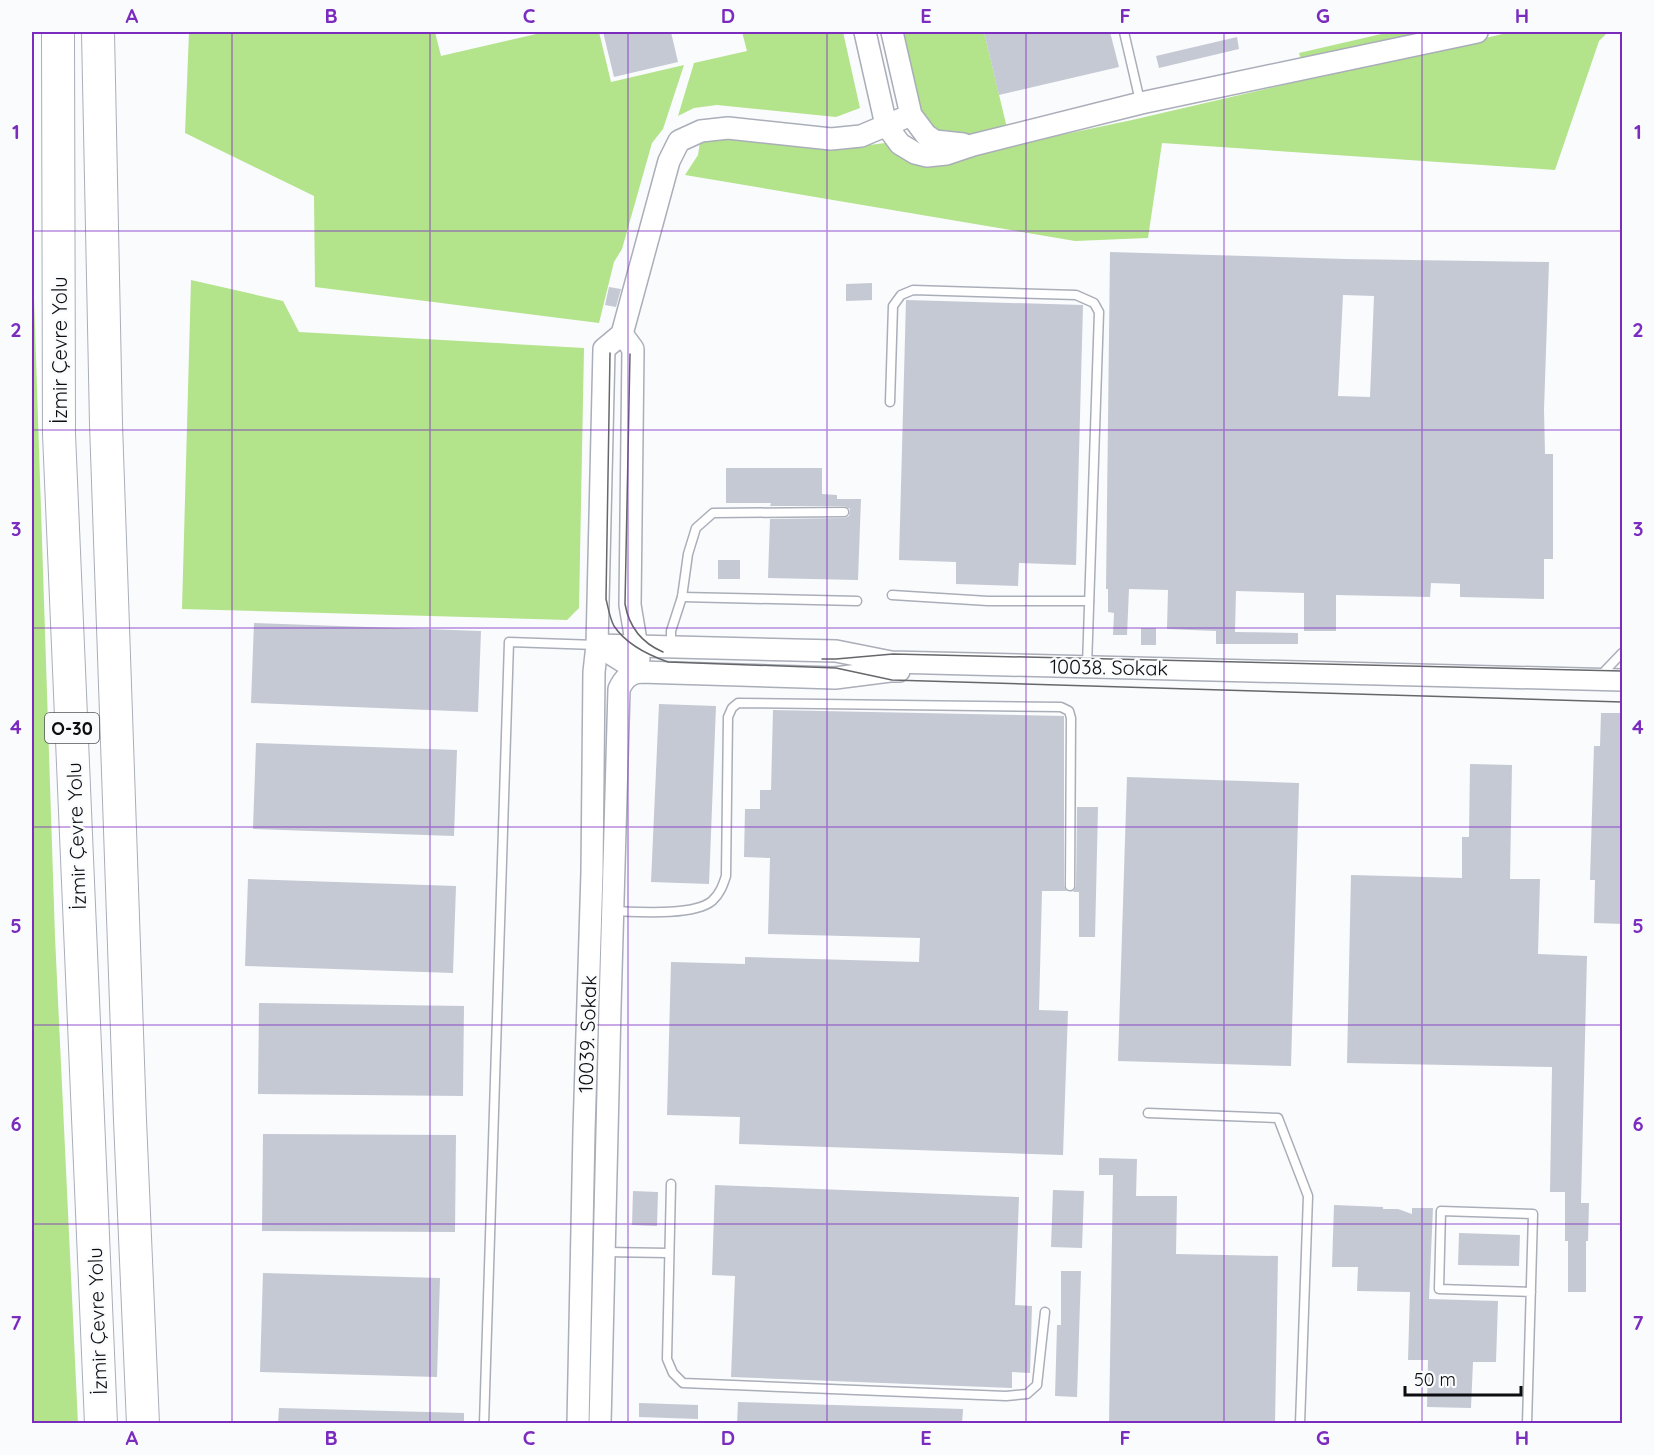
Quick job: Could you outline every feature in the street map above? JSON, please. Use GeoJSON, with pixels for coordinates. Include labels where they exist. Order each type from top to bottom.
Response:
{"type":"FeatureCollection","features":[{"type":"Feature","properties":{"kind":"highway","name":"İzmir Çevre Yolu"},"geometry":{"type":"LineString","coordinates":[[58,32],[59,434],[101,1424]]}},
{"type":"Feature","properties":{"kind":"highway","name":"İzmir Çevre Yolu"},"geometry":{"type":"LineString","coordinates":[[98,32],[107,448],[129,1097],[143,1424]]}},
{"type":"Feature","properties":{"kind":"street"},"geometry":{"type":"LineString","coordinates":[[865,32],[885,125],[900,144],[915,153],[927,156],[946,154],[973,145],[1141,103],[1477,32]]}},
{"type":"Feature","properties":{"kind":"street"},"geometry":{"type":"LineString","coordinates":[[892,32],[911,115],[926,135],[935,141],[973,145]]}},
{"type":"Feature","properties":{"kind":"street"},"geometry":{"type":"LineString","coordinates":[[640,672],[630,605],[633,349],[622,334],[669,161],[679,141],[701,130],[728,128],[831,139],[861,136],[911,115]]}},
{"type":"Feature","properties":{"kind":"street","name":"10039. Sokak"},"geometry":{"type":"LineString","coordinates":[[578,1424],[592,872],[594,672],[597,645],[604,349],[622,334]]}},
{"type":"Feature","properties":{"kind":"street"},"geometry":{"type":"LineString","coordinates":[[597,645],[640,672]]}},
{"type":"Feature","properties":{"kind":"street","name":"10038. Sokak"},"geometry":{"type":"LineString","coordinates":[[597,645],[836,651],[891,662],[1623,680]]}},
{"type":"Feature","properties":{"kind":"street","name":"10038. Sokak"},"geometry":{"type":"LineString","coordinates":[[640,672],[835,678],[890,671],[1623,693]]}},
{"type":"Feature","properties":{"kind":"street","name":"10039. Sokak"},"geometry":{"type":"LineString","coordinates":[[600,1424],[619,689],[624,679],[640,672]]}},
{"type":"Feature","properties":{"kind":"lane"},"geometry":{"type":"LineString","coordinates":[[1124,32],[1141,103]]}},
{"type":"Feature","properties":{"kind":"lane"},"geometry":{"type":"LineString","coordinates":[[890,402],[893,306],[902,295],[913,290],[1076,295],[1094,303],[1098,312],[1087,667]]}},
{"type":"Feature","properties":{"kind":"lane"},"geometry":{"type":"LineString","coordinates":[[670,647],[682,597],[688,554],[696,528],[713,513],[844,512]]}},
{"type":"Feature","properties":{"kind":"lane"},"geometry":{"type":"LineString","coordinates":[[892,595],[988,601],[1089,602]]}},
{"type":"Feature","properties":{"kind":"lane"},"geometry":{"type":"LineString","coordinates":[[682,597],[857,601]]}},
{"type":"Feature","properties":{"kind":"lane"},"geometry":{"type":"LineString","coordinates":[[483,1424],[509,642],[597,645]]}},
{"type":"Feature","properties":{"kind":"lane"},"geometry":{"type":"LineString","coordinates":[[1597,679],[1623,653]]}},
{"type":"Feature","properties":{"kind":"lane"},"geometry":{"type":"LineString","coordinates":[[612,911],[683,911],[711,902],[721,891],[726,876],[728,717],[732,708],[738,703],[1061,707],[1069,711],[1071,718],[1070,886]]}},
{"type":"Feature","properties":{"kind":"lane"},"geometry":{"type":"LineString","coordinates":[[1148,1113],[1278,1118],[1308,1196],[1299,1424]]}},
{"type":"Feature","properties":{"kind":"lane"},"geometry":{"type":"LineString","coordinates":[[671,1184],[668,1253],[668,1359],[673,1372],[683,1383],[1006,1396],[1027,1394],[1037,1385],[1045,1312]]}},
{"type":"Feature","properties":{"kind":"lane"},"geometry":{"type":"LineString","coordinates":[[1527,1424],[1531,1292],[1533,1214],[1441,1211],[1439,1289],[1531,1292]]}},
{"type":"Feature","properties":{"kind":"lane"},"geometry":{"type":"LineString","coordinates":[[604,1252],[668,1253]]}},
{"type":"Feature","properties":{"kind":"green space"},"geometry":{"type":"Polygon","coordinates":[[[32,32],[34,296],[55,937],[78,1424],[32,1423],[32,32]]]}},
{"type":"Feature","properties":{"kind":"green space"},"geometry":{"type":"Polygon","coordinates":[[[189,32],[435,32],[441,56],[545,32],[599,32],[611,82],[684,65],[663,129],[652,143],[622,249],[614,262],[599,323],[315,287],[314,196],[185,133],[189,32]]]}},
{"type":"Feature","properties":{"kind":"green space"},"geometry":{"type":"Polygon","coordinates":[[[742,32],[843,32],[860,108],[836,117],[717,105],[694,108],[678,116],[694,63],[747,51],[742,32]]]}},
{"type":"Feature","properties":{"kind":"green space"},"geometry":{"type":"Polygon","coordinates":[[[899,32],[984,32],[1007,128],[951,139],[923,123],[899,32]]]}},
{"type":"Feature","properties":{"kind":"green space"},"geometry":{"type":"Polygon","coordinates":[[[1390,32],[1432,32],[1302,63],[1299,53],[1390,32]]]}},
{"type":"Feature","properties":{"kind":"green space"},"geometry":{"type":"Polygon","coordinates":[[[1608,32],[1599,41],[1555,170],[1162,143],[1148,238],[1075,241],[685,175],[698,155],[700,142],[718,137],[838,149],[885,143],[912,160],[934,162],[1132,120],[1507,33],[1608,32]]]}},
{"type":"Feature","properties":{"kind":"green space"},"geometry":{"type":"Polygon","coordinates":[[[191,280],[283,301],[299,332],[584,348],[579,608],[567,620],[182,609],[191,280]]]}},
{"type":"Feature","properties":{"kind":"building"},"geometry":{"type":"Polygon","coordinates":[[[603,32],[671,32],[678,62],[614,77],[603,32]]]}},
{"type":"Feature","properties":{"kind":"building"},"geometry":{"type":"Polygon","coordinates":[[[984,32],[1110,32],[1119,67],[999,95],[984,32]]]}},
{"type":"Feature","properties":{"kind":"building"},"geometry":{"type":"Polygon","coordinates":[[[1237,37],[1239,49],[1159,68],[1156,56],[1237,37]]]}},
{"type":"Feature","properties":{"kind":"building"},"geometry":{"type":"Polygon","coordinates":[[[1110,252],[1549,262],[1544,410],[1545,454],[1553,454],[1553,559],[1544,559],[1544,599],[1460,597],[1460,584],[1431,583],[1430,597],[1336,595],[1336,631],[1304,631],[1304,593],[1236,591],[1235,632],[1298,633],[1298,644],[1216,644],[1216,631],[1167,629],[1168,590],[1129,589],[1127,635],[1113,635],[1114,613],[1108,612],[1108,589],[1106,589],[1110,252]],[[1343,295],[1338,396],[1370,397],[1374,296],[1343,295]]]}},
{"type":"Feature","properties":{"kind":"building"},"geometry":{"type":"Polygon","coordinates":[[[872,283],[872,300],[846,301],[846,284],[872,283]]]}},
{"type":"Feature","properties":{"kind":"building"},"geometry":{"type":"Polygon","coordinates":[[[609,287],[621,289],[616,307],[605,305],[609,287]]]}},
{"type":"Feature","properties":{"kind":"building"},"geometry":{"type":"Polygon","coordinates":[[[906,300],[1083,305],[1076,565],[1019,563],[1018,586],[956,584],[956,562],[899,560],[906,300]]]}},
{"type":"Feature","properties":{"kind":"building"},"geometry":{"type":"Polygon","coordinates":[[[726,468],[822,468],[822,494],[837,495],[837,499],[861,499],[858,580],[768,578],[770,519],[844,518],[849,516],[850,509],[844,506],[770,506],[771,503],[726,503],[726,468]]]}},
{"type":"Feature","properties":{"kind":"building"},"geometry":{"type":"Polygon","coordinates":[[[718,560],[740,560],[740,579],[718,579],[718,560]]]}},
{"type":"Feature","properties":{"kind":"building"},"geometry":{"type":"Polygon","coordinates":[[[254,623],[481,631],[478,712],[251,703],[254,623]]]}},
{"type":"Feature","properties":{"kind":"building"},"geometry":{"type":"Polygon","coordinates":[[[1141,628],[1156,628],[1156,645],[1141,645],[1141,628]]]}},
{"type":"Feature","properties":{"kind":"building"},"geometry":{"type":"Polygon","coordinates":[[[659,704],[716,706],[709,884],[651,882],[659,704]]]}},
{"type":"Feature","properties":{"kind":"building"},"geometry":{"type":"Polygon","coordinates":[[[773,710],[1064,716],[1064,886],[1067,891],[1042,891],[1039,1010],[1068,1011],[1063,1155],[739,1144],[740,1117],[667,1115],[671,962],[745,964],[745,957],[919,962],[920,938],[768,934],[770,858],[744,857],[745,809],[760,809],[760,790],[771,790],[773,710]]]}},
{"type":"Feature","properties":{"kind":"building"},"geometry":{"type":"Polygon","coordinates":[[[1601,713],[1623,713],[1623,924],[1594,923],[1595,880],[1590,880],[1594,746],[1600,746],[1601,713]]]}},
{"type":"Feature","properties":{"kind":"building"},"geometry":{"type":"Polygon","coordinates":[[[256,743],[457,750],[454,836],[253,829],[256,743]]]}},
{"type":"Feature","properties":{"kind":"building"},"geometry":{"type":"Polygon","coordinates":[[[1470,764],[1512,765],[1510,879],[1540,879],[1538,954],[1587,956],[1581,1203],[1589,1203],[1586,1292],[1568,1292],[1565,1192],[1550,1192],[1552,1067],[1347,1063],[1351,875],[1462,878],[1462,837],[1469,837],[1470,764]]]}},
{"type":"Feature","properties":{"kind":"building"},"geometry":{"type":"Polygon","coordinates":[[[1127,777],[1299,783],[1291,1066],[1118,1061],[1127,777]]]}},
{"type":"Feature","properties":{"kind":"building"},"geometry":{"type":"Polygon","coordinates":[[[1077,807],[1098,807],[1095,937],[1079,937],[1079,892],[1073,892],[1076,886],[1077,807]]]}},
{"type":"Feature","properties":{"kind":"building"},"geometry":{"type":"Polygon","coordinates":[[[248,879],[456,886],[453,973],[245,966],[248,879]]]}},
{"type":"Feature","properties":{"kind":"building"},"geometry":{"type":"Polygon","coordinates":[[[259,1003],[464,1006],[463,1096],[258,1094],[259,1003]]]}},
{"type":"Feature","properties":{"kind":"building"},"geometry":{"type":"Polygon","coordinates":[[[263,1134],[456,1135],[455,1232],[262,1231],[263,1134]]]}},
{"type":"Feature","properties":{"kind":"building"},"geometry":{"type":"Polygon","coordinates":[[[1099,1158],[1137,1159],[1136,1196],[1177,1196],[1176,1254],[1278,1256],[1275,1424],[1109,1424],[1113,1175],[1099,1175],[1099,1158]]]}},
{"type":"Feature","properties":{"kind":"building"},"geometry":{"type":"Polygon","coordinates":[[[715,1185],[1019,1197],[1015,1305],[1032,1306],[1030,1373],[1012,1372],[1012,1388],[731,1377],[735,1276],[712,1275],[715,1185]]]}},
{"type":"Feature","properties":{"kind":"building"},"geometry":{"type":"Polygon","coordinates":[[[1053,1190],[1084,1191],[1082,1248],[1051,1247],[1053,1190]]]}},
{"type":"Feature","properties":{"kind":"building"},"geometry":{"type":"Polygon","coordinates":[[[633,1191],[658,1192],[657,1226],[632,1225],[633,1191]]]}},
{"type":"Feature","properties":{"kind":"building"},"geometry":{"type":"Polygon","coordinates":[[[1334,1205],[1383,1207],[1383,1209],[1398,1209],[1412,1214],[1412,1208],[1433,1208],[1429,1299],[1498,1301],[1496,1362],[1473,1362],[1471,1408],[1427,1407],[1428,1360],[1408,1360],[1410,1292],[1357,1291],[1358,1267],[1332,1267],[1334,1205]]]}},
{"type":"Feature","properties":{"kind":"building"},"geometry":{"type":"Polygon","coordinates":[[[1459,1233],[1520,1235],[1519,1266],[1458,1265],[1459,1233]]]}},
{"type":"Feature","properties":{"kind":"building"},"geometry":{"type":"Polygon","coordinates":[[[1061,1271],[1081,1271],[1077,1397],[1055,1396],[1057,1325],[1061,1325],[1061,1271]]]}},
{"type":"Feature","properties":{"kind":"building"},"geometry":{"type":"Polygon","coordinates":[[[263,1273],[440,1278],[437,1377],[260,1372],[263,1273]]]}},
{"type":"Feature","properties":{"kind":"building"},"geometry":{"type":"Polygon","coordinates":[[[738,1402],[963,1409],[962,1424],[737,1424],[738,1402]]]}},
{"type":"Feature","properties":{"kind":"building"},"geometry":{"type":"Polygon","coordinates":[[[639,1403],[698,1405],[698,1419],[639,1417],[639,1403]]]}},
{"type":"Feature","properties":{"kind":"building"},"geometry":{"type":"Polygon","coordinates":[[[279,1408],[464,1413],[464,1424],[278,1424],[279,1408]]]}},
{"type":"Feature","properties":{"kind":"tram line"},"geometry":{"type":"LineString","coordinates":[[610,353],[606,599],[611,620],[619,632],[638,648],[668,662],[836,668],[892,680],[1622,702]]}},
{"type":"Feature","properties":{"kind":"tram line"},"geometry":{"type":"LineString","coordinates":[[630,354],[625,604],[633,627],[643,639],[663,652]]}},
{"type":"Feature","properties":{"kind":"tram line"},"geometry":{"type":"LineString","coordinates":[[822,659],[893,654],[1622,671]]}}]}
